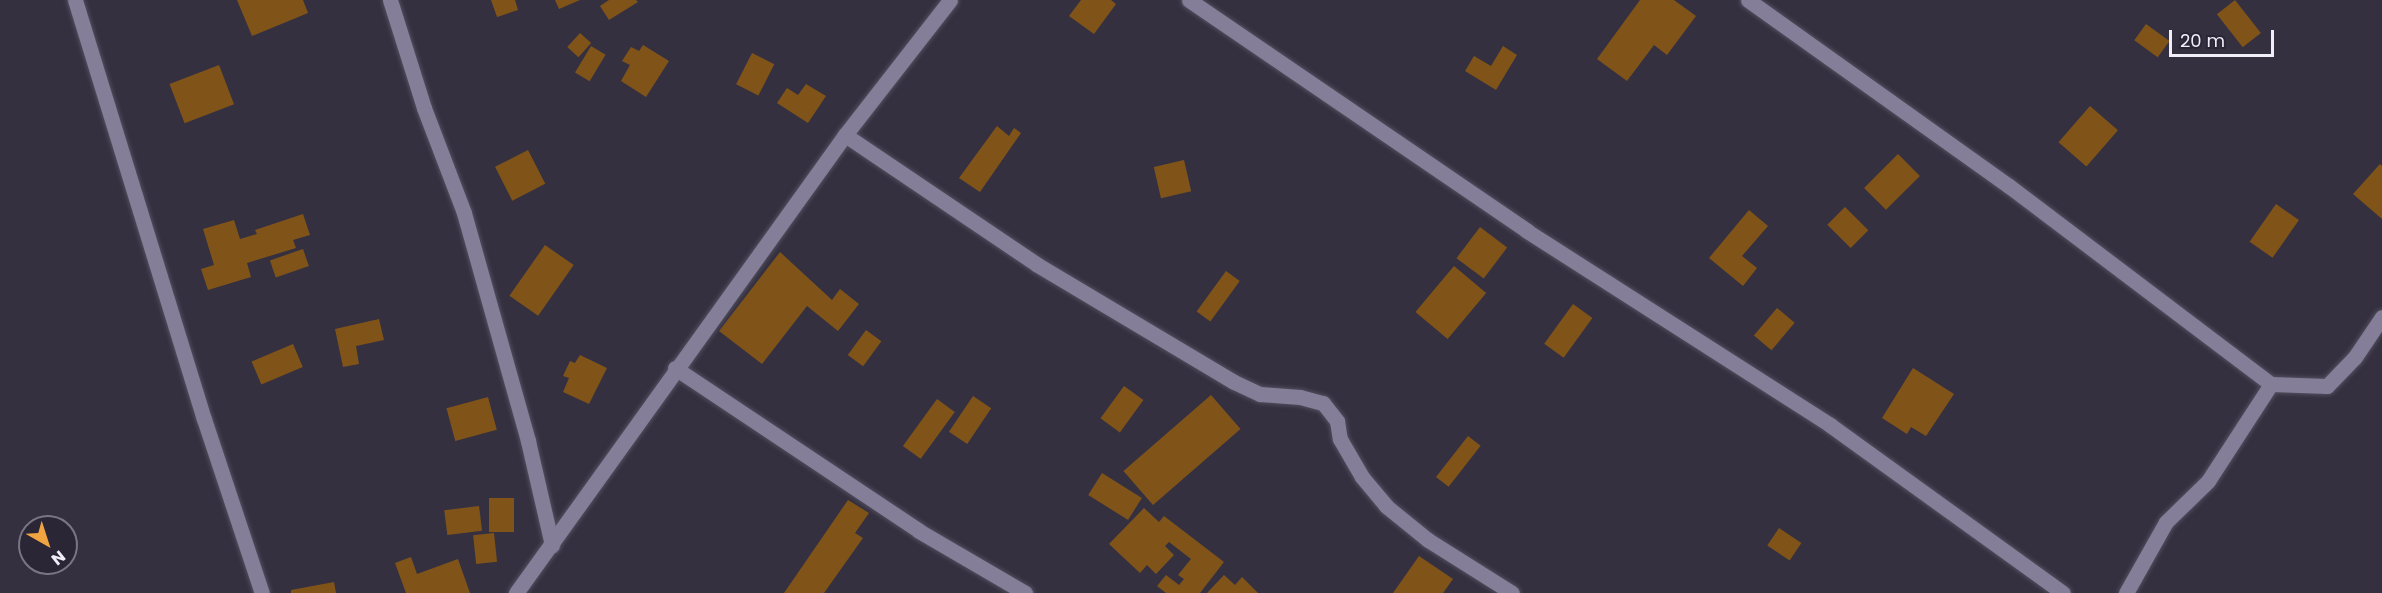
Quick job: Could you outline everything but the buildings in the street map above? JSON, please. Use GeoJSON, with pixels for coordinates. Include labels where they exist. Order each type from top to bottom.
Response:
{"type":"FeatureCollection","features":[{"type":"Feature","properties":{"kind":"street"},"geometry":{"type":"LineString","coordinates":[[75,0],[204,419],[262,593]]}},
{"type":"Feature","properties":{"kind":"street"},"geometry":{"type":"LineString","coordinates":[[390,0],[424,108],[465,213],[528,441],[552,545]]}},
{"type":"Feature","properties":{"kind":"street"},"geometry":{"type":"LineString","coordinates":[[522,590],[675,368],[845,135],[950,0]]}},
{"type":"Feature","properties":{"kind":"street"},"geometry":{"type":"LineString","coordinates":[[1189,0],[1508,218],[1830,425],[2063,593]]}},
{"type":"Feature","properties":{"kind":"street"},"geometry":{"type":"LineString","coordinates":[[1748,0],[2009,186],[2271,384],[2327,386],[2355,357],[2382,317]]}},
{"type":"Feature","properties":{"kind":"street"},"geometry":{"type":"LineString","coordinates":[[845,135],[1036,264],[1234,382],[1260,394],[1300,397],[1323,403],[1337,422],[1340,439],[1362,477],[1386,506],[1428,540],[1512,593]]}},
{"type":"Feature","properties":{"kind":"street"},"geometry":{"type":"LineString","coordinates":[[675,368],[919,531],[1025,593]]}},
{"type":"Feature","properties":{"kind":"street"},"geometry":{"type":"LineString","coordinates":[[2126,593],[2166,522],[2208,481],[2271,384]]}}]}
